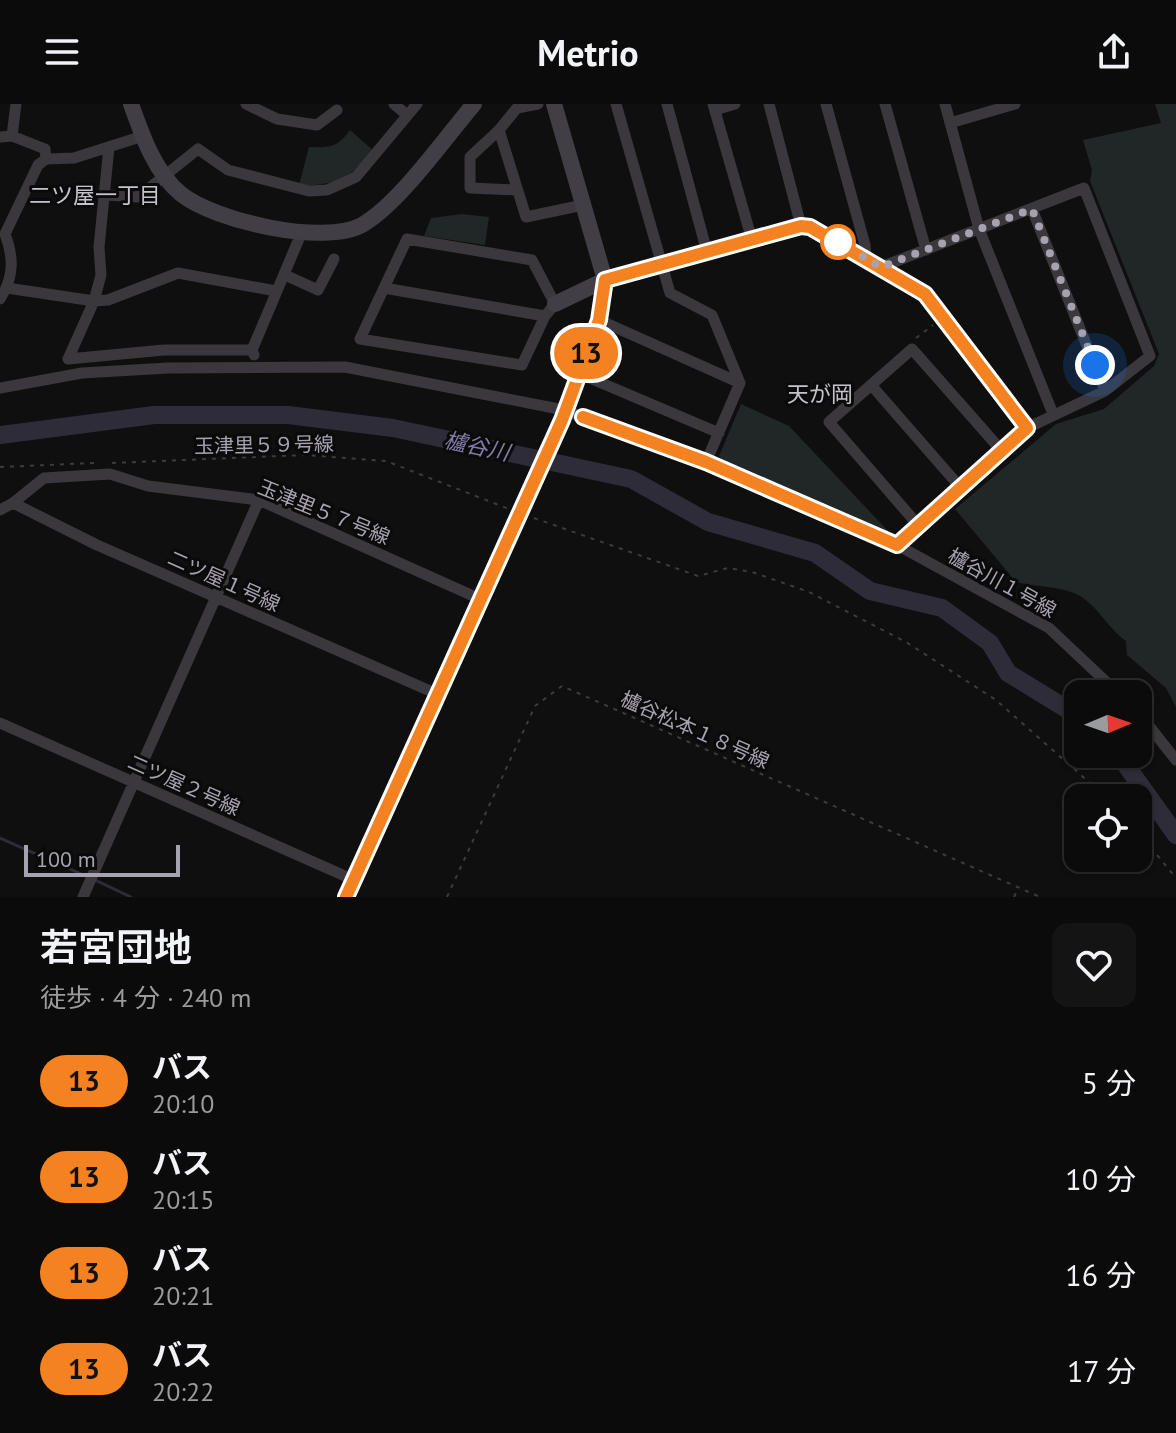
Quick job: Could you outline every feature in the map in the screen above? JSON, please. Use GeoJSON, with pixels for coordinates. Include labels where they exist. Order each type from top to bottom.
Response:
{"type":"FeatureCollection","features":[{"type":"Feature","properties":{"kind":"street"},"geometry":{"type":"LineString","coordinates":[[16,104],[6,137],[45,149],[46,159]]}},
{"type":"Feature","properties":{"kind":"street"},"geometry":{"type":"LineString","coordinates":[[131,104],[143,136],[164,176],[181,194],[199,204],[301,234],[328,235],[350,230],[374,216],[474,104]]}},
{"type":"Feature","properties":{"kind":"street"},"geometry":{"type":"LineString","coordinates":[[246,104],[277,119],[317,125],[336,106]]}},
{"type":"Feature","properties":{"kind":"street"},"geometry":{"type":"LineString","coordinates":[[394,104],[407,115]]}},
{"type":"Feature","properties":{"kind":"street"},"geometry":{"type":"LineString","coordinates":[[106,195],[138,197],[198,149],[228,170],[309,191],[327,190],[356,177],[417,104]]}},
{"type":"Feature","properties":{"kind":"street"},"geometry":{"type":"LineString","coordinates":[[517,190],[470,188],[470,157],[517,108],[538,104]]}},
{"type":"Feature","properties":{"kind":"street"},"geometry":{"type":"LineString","coordinates":[[346,897],[563,415],[599,320],[605,280],[554,104]]}},
{"type":"Feature","properties":{"kind":"street"},"geometry":{"type":"LineString","coordinates":[[616,104],[670,293],[712,315],[740,383],[706,462]]}},
{"type":"Feature","properties":{"kind":"street"},"geometry":{"type":"LineString","coordinates":[[667,104],[707,252]]}},
{"type":"Feature","properties":{"kind":"street"},"geometry":{"type":"LineString","coordinates":[[735,104],[714,107],[752,240]]}},
{"type":"Feature","properties":{"kind":"street"},"geometry":{"type":"LineString","coordinates":[[769,104],[801,226]]}},
{"type":"Feature","properties":{"kind":"street"},"geometry":{"type":"LineString","coordinates":[[826,104],[866,258]]}},
{"type":"Feature","properties":{"kind":"street"},"geometry":{"type":"LineString","coordinates":[[885,104],[926,250]]}},
{"type":"Feature","properties":{"kind":"street"},"geometry":{"type":"LineString","coordinates":[[945,104],[979,229],[1053,414]]}},
{"type":"Feature","properties":{"kind":"street"},"geometry":{"type":"LineString","coordinates":[[950,123],[1015,104]]}},
{"type":"Feature","properties":{"kind":"street"},"geometry":{"type":"LineString","coordinates":[[499,130],[526,217],[583,205]]}},
{"type":"Feature","properties":{"kind":"street"},"geometry":{"type":"LineString","coordinates":[[0,299],[7,288],[14,257],[2,234],[38,165],[46,159],[74,158],[143,136]]}},
{"type":"Feature","properties":{"kind":"street"},"geometry":{"type":"LineString","coordinates":[[109,147],[99,247],[101,275],[94,301],[68,359],[164,350],[252,350]]}},
{"type":"Feature","properties":{"kind":"street"},"geometry":{"type":"LineString","coordinates":[[881,267],[1084,188],[1150,356],[1105,391],[1027,428],[897,545]]}},
{"type":"Feature","properties":{"kind":"street"},"geometry":{"type":"LineString","coordinates":[[1032,209],[1105,391]]}},
{"type":"Feature","properties":{"kind":"street"},"geometry":{"type":"LineString","coordinates":[[550,310],[532,260],[407,239],[360,339],[522,365],[550,310],[605,280],[801,226],[810,227],[925,294],[1027,428]]}},
{"type":"Feature","properties":{"kind":"street"},"geometry":{"type":"LineString","coordinates":[[259,367],[252,350],[301,234]]}},
{"type":"Feature","properties":{"kind":"street"},"geometry":{"type":"LineString","coordinates":[[285,275],[318,290],[334,259]]}},
{"type":"Feature","properties":{"kind":"street"},"geometry":{"type":"LineString","coordinates":[[7,288],[94,301],[108,300],[178,273],[276,291]]}},
{"type":"Feature","properties":{"kind":"street"},"geometry":{"type":"LineString","coordinates":[[384,288],[550,310]]}},
{"type":"Feature","properties":{"kind":"street"},"geometry":{"type":"LineString","coordinates":[[599,320],[740,383]]}},
{"type":"Feature","properties":{"kind":"street"},"geometry":{"type":"LineString","coordinates":[[918,525],[829,422],[912,349],[1001,450]]}},
{"type":"Feature","properties":{"kind":"street","name":"櫨谷川１号線"},"geometry":{"type":"LineString","coordinates":[[0,388],[82,373],[345,367],[563,415],[706,462],[897,545],[1049,628],[1104,680]]}},
{"type":"Feature","properties":{"kind":"street"},"geometry":{"type":"LineString","coordinates":[[578,373],[719,433]]}},
{"type":"Feature","properties":{"kind":"street"},"geometry":{"type":"LineString","coordinates":[[872,386],[960,487]]}},
{"type":"Feature","properties":{"kind":"street","name":"玉津里５７号線"},"geometry":{"type":"LineString","coordinates":[[13,503],[44,478],[110,474],[148,486],[259,500],[480,599]]}},
{"type":"Feature","properties":{"kind":"street"},"geometry":{"type":"LineString","coordinates":[[83,897],[259,500]]}},
{"type":"Feature","properties":{"kind":"street"},"geometry":{"type":"LineString","coordinates":[[0,510],[13,503]]}},
{"type":"Feature","properties":{"kind":"street","name":"二ツ屋１号線"},"geometry":{"type":"LineString","coordinates":[[13,503],[217,598],[437,694]]}},
{"type":"Feature","properties":{"kind":"street","name":"二ツ屋２号線"},"geometry":{"type":"LineString","coordinates":[[0,723],[354,880]]}},
{"type":"Feature","properties":{"kind":"street"},"geometry":{"type":"LineString","coordinates":[[1152,730],[1176,760]]}},
{"type":"Feature","properties":{"kind":"path"},"geometry":{"type":"LineString","coordinates":[[912,349],[915,339],[943,317]]}},
{"type":"Feature","properties":{"kind":"path","name":"玉津里５９号線"},"geometry":{"type":"LineString","coordinates":[[0,467],[305,455],[386,461],[698,576],[728,568],[752,572],[809,592],[906,642],[996,700],[1091,784]]}},
{"type":"Feature","properties":{"kind":"path","name":"櫨谷松本１８号線"},"geometry":{"type":"LineString","coordinates":[[447,897],[535,706],[562,686],[1040,897]]}},
{"type":"Feature","properties":{"kind":"path"},"geometry":{"type":"LineString","coordinates":[[1152,849],[1176,878]]}},
{"type":"Feature","properties":{"kind":"path"},"geometry":{"type":"LineString","coordinates":[[1014,897],[1018,888]]}},
{"type":"Feature","properties":{"kind":"shaded area"},"geometry":{"type":"Polygon","coordinates":[[[1155,104],[1176,104],[1176,707],[1166,688],[1127,655],[1126,641],[1089,602],[1067,591],[1016,582],[955,509],[1056,424],[1104,409],[1154,366],[1159,354],[1090,181],[1092,170],[1083,140],[1161,123],[1155,104]]]}},
{"type":"Feature","properties":{"kind":"shaded area"},"geometry":{"type":"Polygon","coordinates":[[[350,130],[375,152],[350,174],[332,182],[299,185],[309,147],[333,145],[350,130]]]}},
{"type":"Feature","properties":{"kind":"shaded area"},"geometry":{"type":"Polygon","coordinates":[[[462,214],[489,217],[485,245],[424,236],[431,218],[462,214]]]}},
{"type":"Feature","properties":{"kind":"shaded area"},"geometry":{"type":"Polygon","coordinates":[[[741,404],[789,426],[890,533],[723,462],[719,456],[741,404]]]}},
{"type":"Feature","properties":{"kind":"waterway","name":"櫨谷川"},"geometry":{"type":"LineString","coordinates":[[0,435],[154,415],[288,415],[393,428],[631,479],[708,522],[815,553],[870,591],[942,608],[990,643],[1008,673],[1064,707]]}},
{"type":"Feature","properties":{"kind":"waterway","name":"櫨谷川"},"geometry":{"type":"LineString","coordinates":[[1128,768],[1176,835]]}},
{"type":"Feature","properties":{"kind":"waterway"},"geometry":{"type":"LineString","coordinates":[[0,838],[88,877]]}},
{"type":"Feature","properties":{"kind":"waterway"},"geometry":{"type":"LineString","coordinates":[[95,880],[131,897]]}},
{"type":"Feature","properties":{"kind":"bus line","name":"13"},"geometry":{"type":"LineString","coordinates":[[346,897],[562,420],[599,320],[605,280],[801,226],[810,227],[925,294],[1027,428],[897,545],[706,462],[583,417]]}},
{"type":"Feature","properties":{"kind":"district","name":"二ツ屋一丁目"},"geometry":{"type":"Point","coordinates":[95,195]}},
{"type":"Feature","properties":{"kind":"district","name":"天が岡"},"geometry":{"type":"Point","coordinates":[820,394]}},
{"type":"Feature","properties":{"kind":"route"},"geometry":{"type":"LineString","coordinates":[[838,242],[881,267],[1032,209],[1095,365]]}}]}
